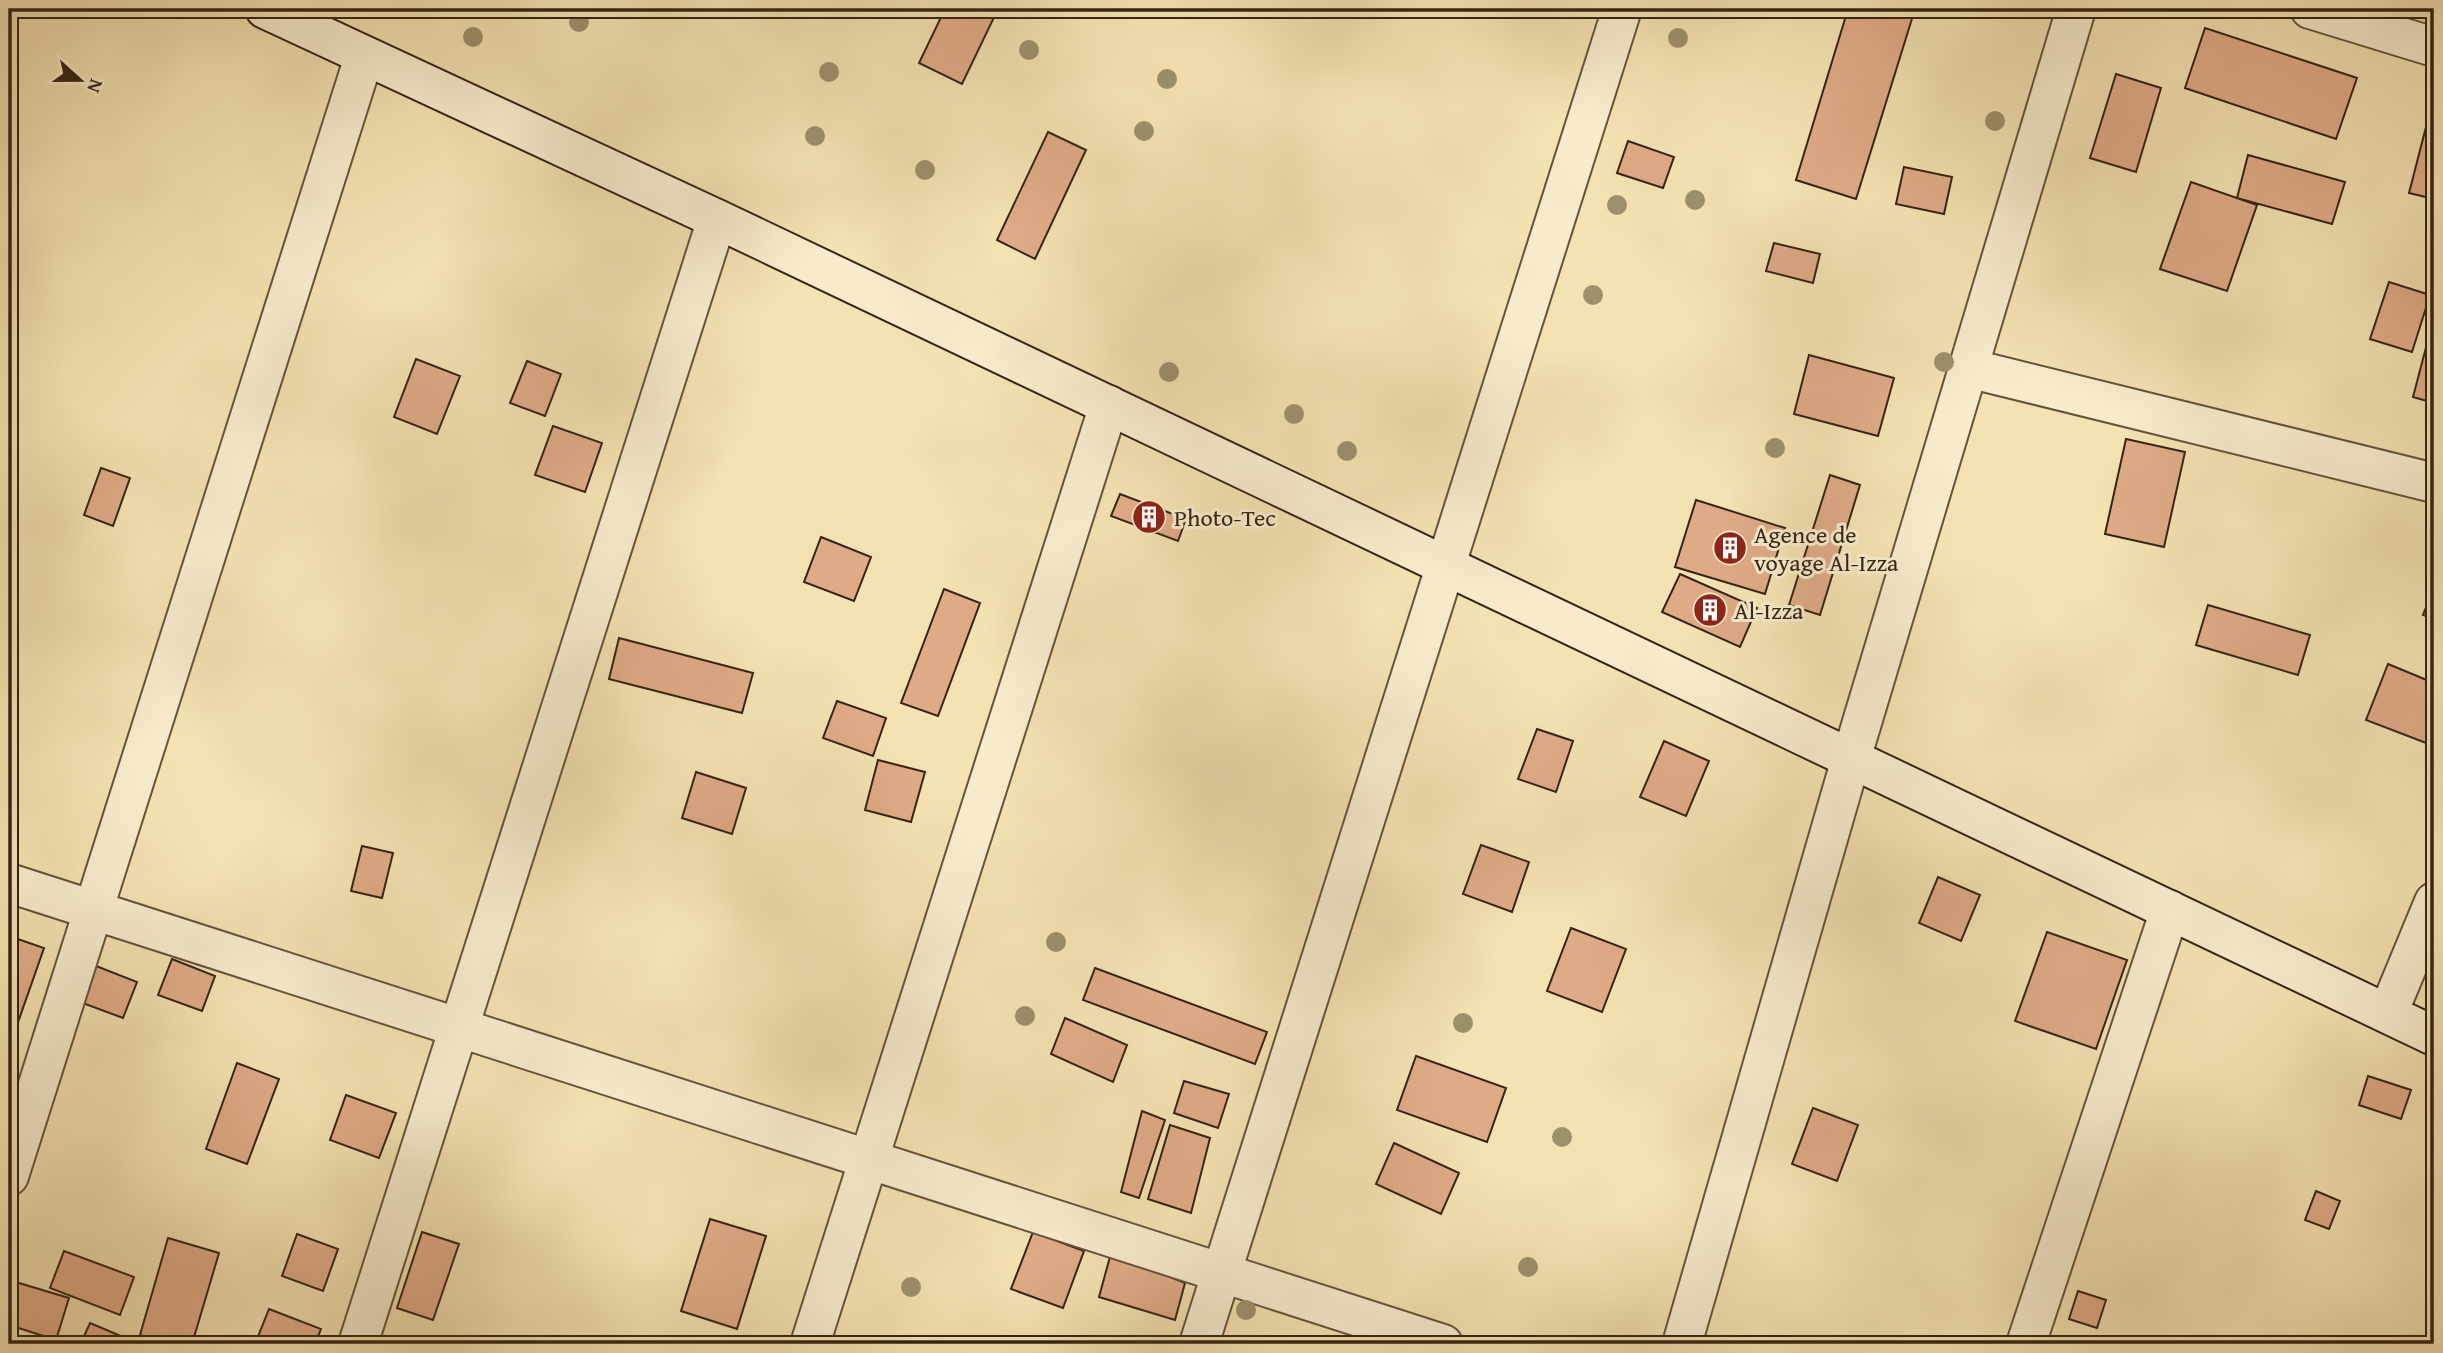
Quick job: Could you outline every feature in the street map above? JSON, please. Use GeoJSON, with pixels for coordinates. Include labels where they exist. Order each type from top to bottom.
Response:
{"type":"FeatureCollection","features":[{"type":"Feature","properties":{"kind":"street"},"geometry":{"type":"LineString","coordinates":[[265,9],[717,219],[2434,1036]]}},
{"type":"Feature","properties":{"kind":"street"},"geometry":{"type":"LineString","coordinates":[[1199,1344],[1622,9]]}},
{"type":"Feature","properties":{"kind":"street"},"geometry":{"type":"LineString","coordinates":[[1682,1344],[1851,759],[2076,9]]}},
{"type":"Feature","properties":{"kind":"street"},"geometry":{"type":"LineString","coordinates":[[2310,9],[2434,47]]}},
{"type":"Feature","properties":{"kind":"street"},"geometry":{"type":"LineString","coordinates":[[9,1176],[364,57]]}},
{"type":"Feature","properties":{"kind":"street"},"geometry":{"type":"LineString","coordinates":[[358,1344],[717,219]]}},
{"type":"Feature","properties":{"kind":"street"},"geometry":{"type":"LineString","coordinates":[[1968,368],[2434,483]]}},
{"type":"Feature","properties":{"kind":"street"},"geometry":{"type":"LineString","coordinates":[[810,1344],[1109,405]]}},
{"type":"Feature","properties":{"kind":"street"},"geometry":{"type":"LineString","coordinates":[[9,883],[1443,1344]]}},
{"type":"Feature","properties":{"kind":"street"},"geometry":{"type":"LineString","coordinates":[[2388,1013],[2434,902]]}},
{"type":"Feature","properties":{"kind":"street"},"geometry":{"type":"LineString","coordinates":[[2026,1344],[2170,910]]}},
{"type":"Feature","properties":{"kind":"building"},"geometry":{"type":"Polygon","coordinates":[[[945,9],[998,9],[962,84],[919,63],[945,9]]]}},
{"type":"Feature","properties":{"kind":"building"},"geometry":{"type":"Polygon","coordinates":[[[1848,9],[1915,9],[1856,199],[1796,180],[1848,9]]]}},
{"type":"Feature","properties":{"kind":"building"},"geometry":{"type":"Polygon","coordinates":[[[2205,28],[2357,78],[2336,139],[2185,88],[2205,28]]]}},
{"type":"Feature","properties":{"kind":"building"},"geometry":{"type":"Polygon","coordinates":[[[2116,74],[2161,88],[2136,172],[2090,158],[2116,74]]]}},
{"type":"Feature","properties":{"kind":"building"},"geometry":{"type":"Polygon","coordinates":[[[2434,96],[2434,199],[2409,193],[2434,96]]]}},
{"type":"Feature","properties":{"kind":"building"},"geometry":{"type":"Polygon","coordinates":[[[1048,132],[1086,150],[1035,259],[997,240],[1048,132]]]}},
{"type":"Feature","properties":{"kind":"building"},"geometry":{"type":"Polygon","coordinates":[[[1628,141],[1674,157],[1663,188],[1617,173],[1628,141]]]}},
{"type":"Feature","properties":{"kind":"building"},"geometry":{"type":"Polygon","coordinates":[[[2248,155],[2345,182],[2332,224],[2237,198],[2248,155]]]}},
{"type":"Feature","properties":{"kind":"building"},"geometry":{"type":"Polygon","coordinates":[[[1904,167],[1952,177],[1944,214],[1896,204],[1904,167]]]}},
{"type":"Feature","properties":{"kind":"building"},"geometry":{"type":"Polygon","coordinates":[[[2191,182],[2257,205],[2227,291],[2160,269],[2191,182]]]}},
{"type":"Feature","properties":{"kind":"building"},"geometry":{"type":"Polygon","coordinates":[[[1774,243],[1820,254],[1813,283],[1766,271],[1774,243]]]}},
{"type":"Feature","properties":{"kind":"building"},"geometry":{"type":"Polygon","coordinates":[[[2389,282],[2430,295],[2412,352],[2370,339],[2389,282]]]}},
{"type":"Feature","properties":{"kind":"building"},"geometry":{"type":"Polygon","coordinates":[[[2429,336],[2434,338],[2434,403],[2413,397],[2429,336]]]}},
{"type":"Feature","properties":{"kind":"building"},"geometry":{"type":"Polygon","coordinates":[[[1809,355],[1894,378],[1878,436],[1794,414],[1809,355]]]}},
{"type":"Feature","properties":{"kind":"building"},"geometry":{"type":"Polygon","coordinates":[[[416,359],[460,376],[437,434],[394,417],[416,359]]]}},
{"type":"Feature","properties":{"kind":"building"},"geometry":{"type":"Polygon","coordinates":[[[527,361],[561,374],[545,416],[510,403],[527,361]]]}},
{"type":"Feature","properties":{"kind":"building"},"geometry":{"type":"Polygon","coordinates":[[[553,426],[602,443],[585,492],[535,475],[553,426]]]}},
{"type":"Feature","properties":{"kind":"building"},"geometry":{"type":"Polygon","coordinates":[[[2126,439],[2185,452],[2164,547],[2105,534],[2126,439]]]}},
{"type":"Feature","properties":{"kind":"building"},"geometry":{"type":"Polygon","coordinates":[[[101,468],[130,478],[113,526],[84,515],[101,468]]]}},
{"type":"Feature","properties":{"kind":"building"},"geometry":{"type":"Polygon","coordinates":[[[1830,475],[1860,485],[1820,615],[1789,605],[1830,475]]]}},
{"type":"Feature","properties":{"kind":"building","name":"Photo-Tec"},"geometry":{"type":"Polygon","coordinates":[[[1120,494],[1186,519],[1178,541],[1111,516],[1120,494]]]}},
{"type":"Feature","properties":{"kind":"building","name":"Agence de voyage Al-Izza"},"geometry":{"type":"Polygon","coordinates":[[[1696,500],[1785,528],[1765,594],[1675,567],[1696,500]]]}},
{"type":"Feature","properties":{"kind":"building"},"geometry":{"type":"Polygon","coordinates":[[[821,537],[871,557],[854,601],[804,582],[821,537]]]}},
{"type":"Feature","properties":{"kind":"building","name":"Al-Izza"},"geometry":{"type":"Polygon","coordinates":[[[1680,574],[1757,608],[1740,647],[1662,612],[1680,574]]]}},
{"type":"Feature","properties":{"kind":"building"},"geometry":{"type":"Polygon","coordinates":[[[2434,587],[2434,619],[2423,615],[2434,587]]]}},
{"type":"Feature","properties":{"kind":"building"},"geometry":{"type":"Polygon","coordinates":[[[944,589],[980,603],[938,716],[901,703],[944,589]]]}},
{"type":"Feature","properties":{"kind":"building"},"geometry":{"type":"Polygon","coordinates":[[[2208,605],[2310,635],[2298,675],[2196,645],[2208,605]]]}},
{"type":"Feature","properties":{"kind":"building"},"geometry":{"type":"Polygon","coordinates":[[[619,638],[753,673],[742,713],[609,679],[619,638]]]}},
{"type":"Feature","properties":{"kind":"building"},"geometry":{"type":"Polygon","coordinates":[[[2388,664],[2434,683],[2434,746],[2366,720],[2388,664]]]}},
{"type":"Feature","properties":{"kind":"building"},"geometry":{"type":"Polygon","coordinates":[[[837,701],[886,718],[873,756],[823,738],[837,701]]]}},
{"type":"Feature","properties":{"kind":"building"},"geometry":{"type":"Polygon","coordinates":[[[1537,729],[1573,741],[1556,792],[1518,779],[1537,729]]]}},
{"type":"Feature","properties":{"kind":"building"},"geometry":{"type":"Polygon","coordinates":[[[1664,741],[1709,761],[1686,816],[1640,797],[1664,741]]]}},
{"type":"Feature","properties":{"kind":"building"},"geometry":{"type":"Polygon","coordinates":[[[878,760],[925,772],[911,822],[865,810],[878,760]]]}},
{"type":"Feature","properties":{"kind":"building"},"geometry":{"type":"Polygon","coordinates":[[[696,772],[746,788],[732,834],[682,818],[696,772]]]}},
{"type":"Feature","properties":{"kind":"building"},"geometry":{"type":"Polygon","coordinates":[[[1481,845],[1529,862],[1512,912],[1463,894],[1481,845]]]}},
{"type":"Feature","properties":{"kind":"building"},"geometry":{"type":"Polygon","coordinates":[[[362,846],[393,853],[382,898],[351,891],[362,846]]]}},
{"type":"Feature","properties":{"kind":"building"},"geometry":{"type":"Polygon","coordinates":[[[1938,877],[1980,895],[1961,941],[1919,923],[1938,877]]]}},
{"type":"Feature","properties":{"kind":"building"},"geometry":{"type":"Polygon","coordinates":[[[1571,928],[1626,949],[1602,1012],[1547,991],[1571,928]]]}},
{"type":"Feature","properties":{"kind":"building"},"geometry":{"type":"Polygon","coordinates":[[[2047,932],[2127,960],[2096,1049],[2015,1021],[2047,932]]]}},
{"type":"Feature","properties":{"kind":"building"},"geometry":{"type":"Polygon","coordinates":[[[9,936],[44,948],[9,1048],[9,936]]]}},
{"type":"Feature","properties":{"kind":"building"},"geometry":{"type":"Polygon","coordinates":[[[172,959],[215,976],[202,1011],[158,995],[172,959]]]}},
{"type":"Feature","properties":{"kind":"building"},"geometry":{"type":"Polygon","coordinates":[[[91,964],[137,982],[123,1018],[77,1001],[91,964]]]}},
{"type":"Feature","properties":{"kind":"building"},"geometry":{"type":"Polygon","coordinates":[[[1095,968],[1267,1032],[1255,1064],[1083,1000],[1095,968]]]}},
{"type":"Feature","properties":{"kind":"building"},"geometry":{"type":"Polygon","coordinates":[[[1065,1018],[1127,1045],[1113,1082],[1051,1054],[1065,1018]]]}},
{"type":"Feature","properties":{"kind":"building"},"geometry":{"type":"Polygon","coordinates":[[[1416,1056],[1506,1088],[1487,1142],[1397,1110],[1416,1056]]]}},
{"type":"Feature","properties":{"kind":"building"},"geometry":{"type":"Polygon","coordinates":[[[237,1063],[279,1079],[247,1164],[206,1149],[237,1063]]]}},
{"type":"Feature","properties":{"kind":"building"},"geometry":{"type":"Polygon","coordinates":[[[2368,1076],[2411,1090],[2401,1119],[2359,1105],[2368,1076]]]}},
{"type":"Feature","properties":{"kind":"building"},"geometry":{"type":"Polygon","coordinates":[[[1184,1081],[1229,1094],[1218,1128],[1174,1113],[1184,1081]]]}},
{"type":"Feature","properties":{"kind":"building"},"geometry":{"type":"Polygon","coordinates":[[[346,1095],[396,1113],[379,1158],[330,1140],[346,1095]]]}},
{"type":"Feature","properties":{"kind":"building"},"geometry":{"type":"Polygon","coordinates":[[[1813,1108],[1858,1125],[1837,1181],[1792,1164],[1813,1108]]]}},
{"type":"Feature","properties":{"kind":"building"},"geometry":{"type":"Polygon","coordinates":[[[1142,1111],[1165,1120],[1139,1198],[1121,1192],[1142,1111]]]}},
{"type":"Feature","properties":{"kind":"building"},"geometry":{"type":"Polygon","coordinates":[[[1170,1125],[1210,1138],[1191,1213],[1148,1199],[1170,1125]]]}},
{"type":"Feature","properties":{"kind":"building"},"geometry":{"type":"Polygon","coordinates":[[[1394,1143],[1459,1173],[1441,1214],[1376,1184],[1394,1143]]]}},
{"type":"Feature","properties":{"kind":"building"},"geometry":{"type":"Polygon","coordinates":[[[2316,1191],[2340,1201],[2329,1229],[2305,1220],[2316,1191]]]}},
{"type":"Feature","properties":{"kind":"building"},"geometry":{"type":"Polygon","coordinates":[[[710,1219],[766,1236],[737,1329],[681,1311],[710,1219]]]}},
{"type":"Feature","properties":{"kind":"building"},"geometry":{"type":"Polygon","coordinates":[[[422,1232],[459,1244],[433,1320],[397,1308],[422,1232]]]}},
{"type":"Feature","properties":{"kind":"building"},"geometry":{"type":"Polygon","coordinates":[[[1033,1232],[1084,1251],[1063,1308],[1011,1289],[1033,1232]]]}},
{"type":"Feature","properties":{"kind":"building"},"geometry":{"type":"Polygon","coordinates":[[[297,1234],[338,1249],[323,1291],[282,1276],[297,1234]]]}},
{"type":"Feature","properties":{"kind":"building"},"geometry":{"type":"Polygon","coordinates":[[[168,1238],[219,1253],[192,1344],[170,1344],[140,1335],[168,1238]]]}},
{"type":"Feature","properties":{"kind":"building"},"geometry":{"type":"Polygon","coordinates":[[[64,1251],[134,1277],[120,1315],[50,1288],[64,1251]]]}},
{"type":"Feature","properties":{"kind":"building"},"geometry":{"type":"Polygon","coordinates":[[[1111,1253],[1185,1283],[1175,1320],[1099,1297],[1111,1253]]]}},
{"type":"Feature","properties":{"kind":"building"},"geometry":{"type":"Polygon","coordinates":[[[9,1280],[69,1298],[56,1340],[9,1325],[9,1280]]]}},
{"type":"Feature","properties":{"kind":"building"},"geometry":{"type":"Polygon","coordinates":[[[2078,1291],[2106,1300],[2097,1328],[2069,1319],[2078,1291]]]}},
{"type":"Feature","properties":{"kind":"building"},"geometry":{"type":"Polygon","coordinates":[[[269,1309],[321,1329],[315,1344],[255,1344],[269,1309]]]}},
{"type":"Feature","properties":{"kind":"building"},"geometry":{"type":"Polygon","coordinates":[[[90,1323],[135,1342],[81,1343],[90,1323]]]}},
{"type":"Feature","properties":{"kind":"place","name":"Photo-Tec"},"geometry":{"type":"Point","coordinates":[1149,517]}},
{"type":"Feature","properties":{"kind":"place","name":"Agence de voyage Al-Izza"},"geometry":{"type":"Point","coordinates":[1730,548]}},
{"type":"Feature","properties":{"kind":"place","name":"Al-Izza"},"geometry":{"type":"Point","coordinates":[1710,610]}}]}
